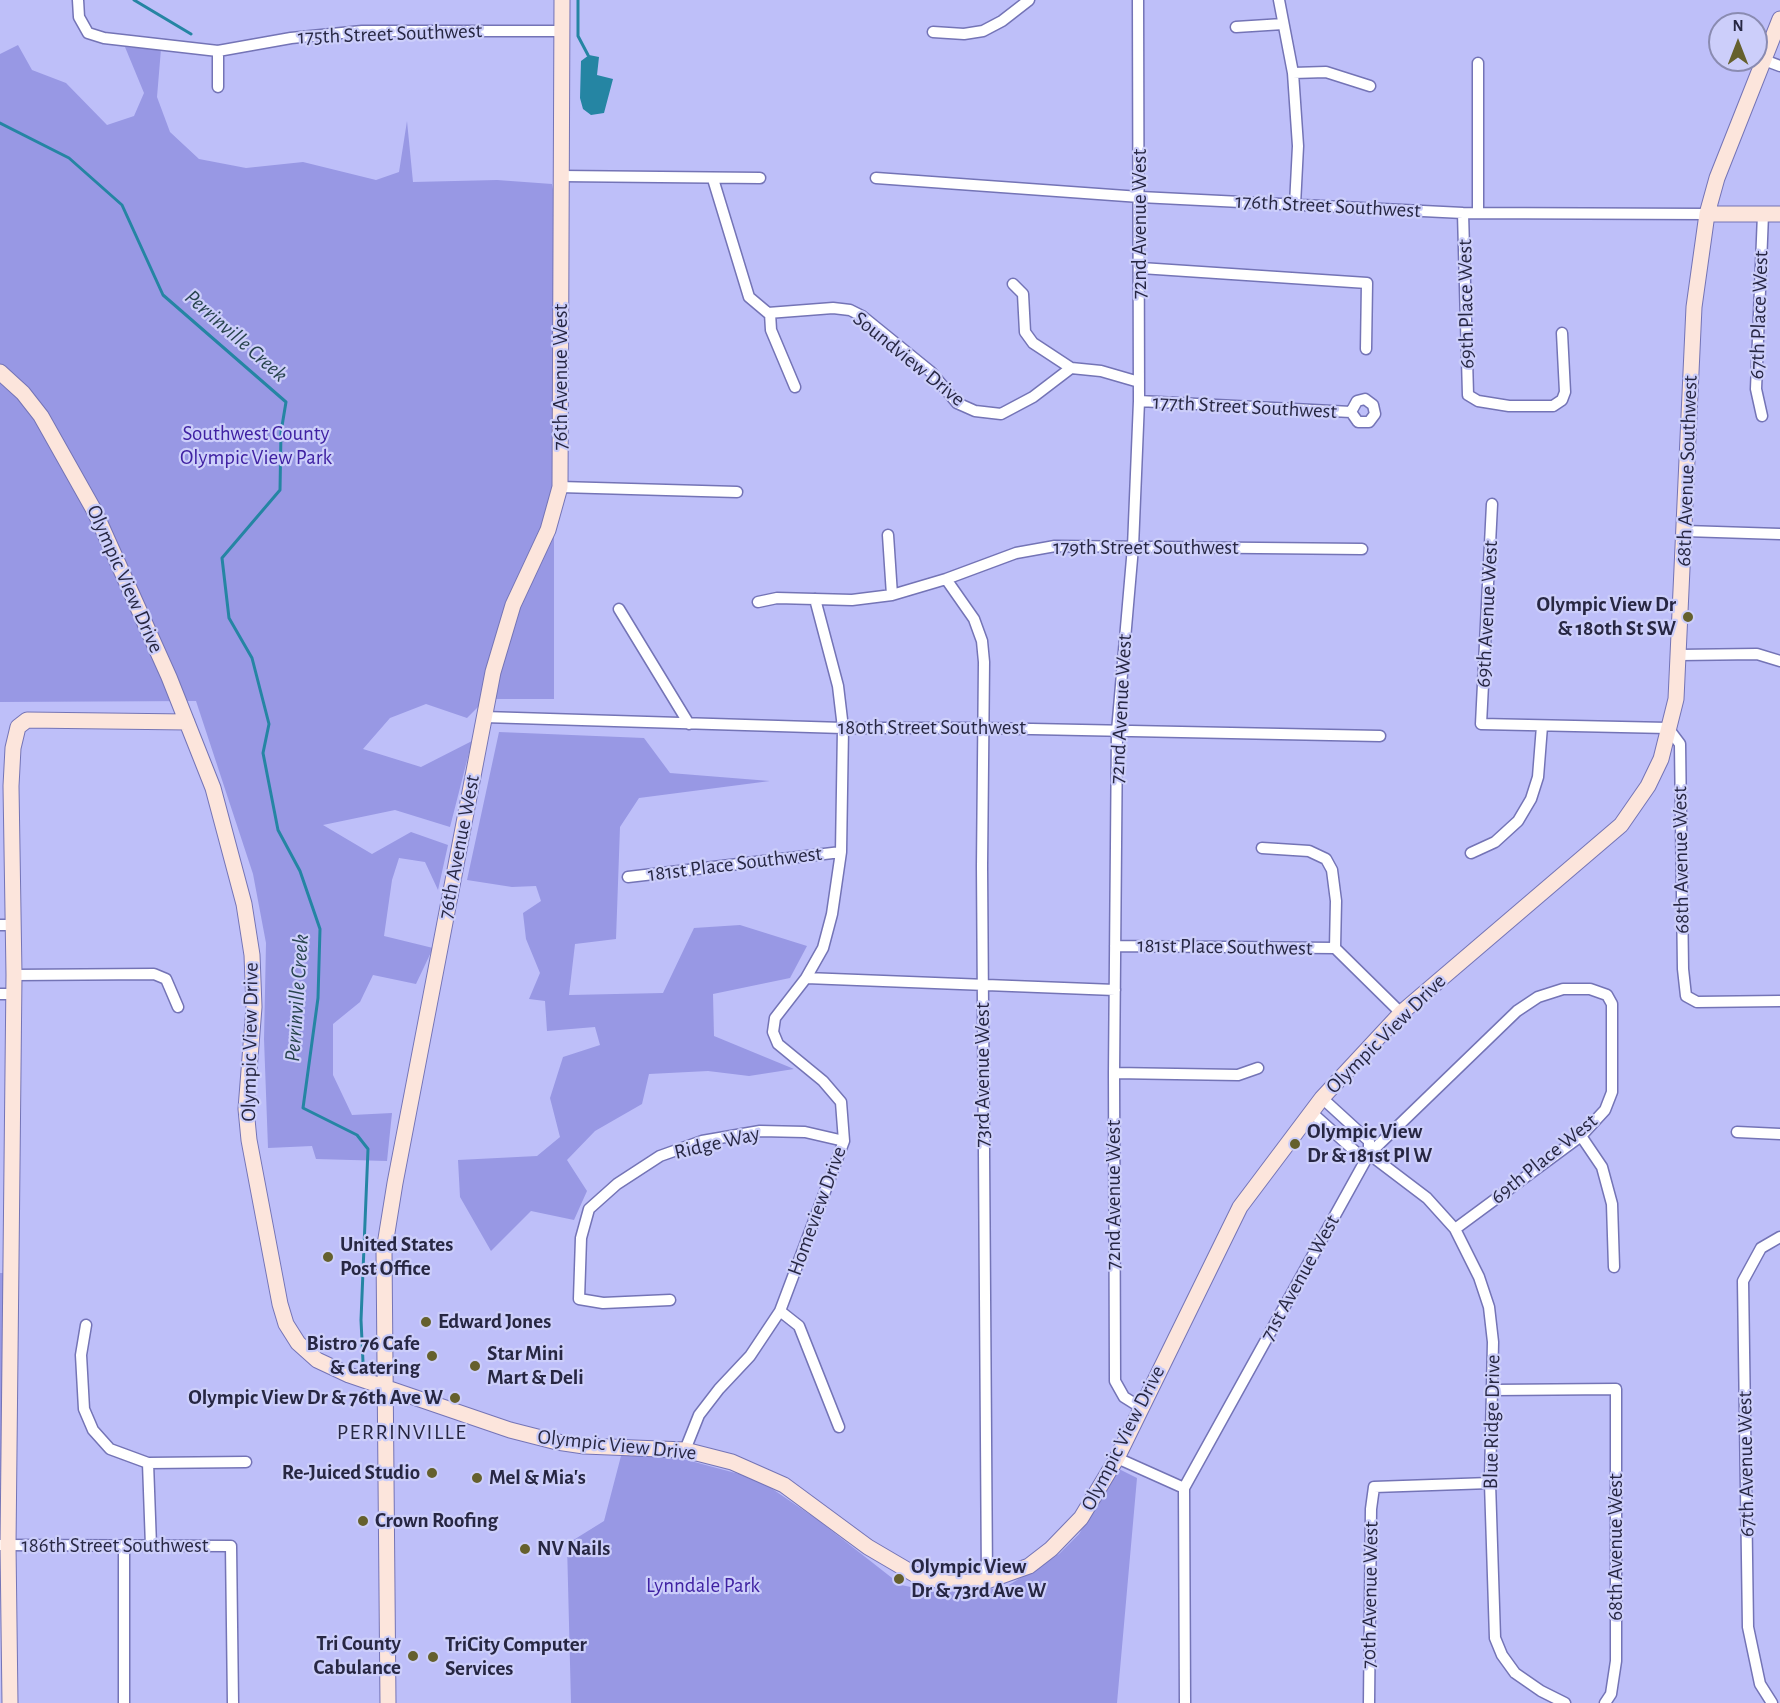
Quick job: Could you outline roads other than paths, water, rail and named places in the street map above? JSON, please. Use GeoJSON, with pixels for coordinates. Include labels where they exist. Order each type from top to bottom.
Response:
{"type":"FeatureCollection","features":[{"type":"Feature","properties":{"kind":"main road","name":"76th Avenue West"},"geometry":{"type":"LineString","coordinates":[[388,1703],[384,1251],[493,672],[513,605],[548,530],[560,487],[562,0]]}},
{"type":"Feature","properties":{"kind":"main road"},"geometry":{"type":"LineString","coordinates":[[1768,50],[1780,19]]}},
{"type":"Feature","properties":{"kind":"main road"},"geometry":{"type":"LineString","coordinates":[[1707,214],[1717,178],[1759,72]]}},
{"type":"Feature","properties":{"kind":"main road","name":"176th Street Southwest"},"geometry":{"type":"LineString","coordinates":[[1707,214],[1780,214]]}},
{"type":"Feature","properties":{"kind":"main road","name":"68th Avenue Southwest"},"geometry":{"type":"LineString","coordinates":[[1668,728],[1676,699],[1679,655],[1694,307],[1707,214]]}},
{"type":"Feature","properties":{"kind":"main road","name":"Olympic View Drive"},"geometry":{"type":"LineString","coordinates":[[0,372],[32,403],[82,487],[112,549],[188,722],[216,798],[248,923],[254,1007],[246,1095],[247,1125],[282,1310],[293,1336],[317,1360],[340,1372],[510,1430],[557,1442],[685,1450],[732,1462],[784,1485],[868,1547],[914,1574],[948,1583],[987,1581],[1029,1566],[1051,1549],[1082,1518],[1117,1458],[1140,1407],[1240,1208],[1311,1112],[1401,1013],[1621,825],[1648,786],[1661,759],[1668,728]]}},
{"type":"Feature","properties":{"kind":"main road"},"geometry":{"type":"LineString","coordinates":[[10,1703],[4,1545],[6,994],[14,975],[7,925],[5,786],[18,727],[25,722],[188,722]]}},
{"type":"Feature","properties":{"kind":"street","name":"175th Street Southwest"},"geometry":{"type":"LineString","coordinates":[[78,0],[79,17],[88,33],[104,38],[218,51],[291,38],[362,31],[562,31]]}},
{"type":"Feature","properties":{"kind":"street"},"geometry":{"type":"LineString","coordinates":[[933,32],[964,34],[982,31],[1002,21],[1029,0]]}},
{"type":"Feature","properties":{"kind":"street","name":"72nd Avenue West"},"geometry":{"type":"LineString","coordinates":[[1139,0],[1141,268],[1139,401],[1133,547],[1117,731],[1113,1073],[1115,1381],[1124,1397],[1140,1407]]}},
{"type":"Feature","properties":{"kind":"street"},"geometry":{"type":"LineString","coordinates":[[1279,0],[1293,73],[1298,146],[1295,205]]}},
{"type":"Feature","properties":{"kind":"street"},"geometry":{"type":"LineString","coordinates":[[1236,27],[1283,24]]}},
{"type":"Feature","properties":{"kind":"street"},"geometry":{"type":"LineString","coordinates":[[218,51],[218,87]]}},
{"type":"Feature","properties":{"kind":"street","name":"69th Place West"},"geometry":{"type":"LineString","coordinates":[[1478,63],[1478,213]]}},
{"type":"Feature","properties":{"kind":"street"},"geometry":{"type":"LineString","coordinates":[[1293,73],[1326,72],[1370,86]]}},
{"type":"Feature","properties":{"kind":"street"},"geometry":{"type":"LineString","coordinates":[[561,176],[759,178]]}},
{"type":"Feature","properties":{"kind":"street","name":"176th Street Southwest"},"geometry":{"type":"LineString","coordinates":[[876,178],[1140,197],[1463,213],[1707,214]]}},
{"type":"Feature","properties":{"kind":"street"},"geometry":{"type":"LineString","coordinates":[[713,179],[749,297],[770,313],[771,330],[795,387]]}},
{"type":"Feature","properties":{"kind":"street","name":"69th Place West"},"geometry":{"type":"LineString","coordinates":[[1463,213],[1468,395],[1478,401],[1509,405],[1553,406],[1562,400],[1565,392],[1562,333]]}},
{"type":"Feature","properties":{"kind":"street","name":"67th Place West"},"geometry":{"type":"LineString","coordinates":[[1762,416],[1756,389],[1763,214]]}},
{"type":"Feature","properties":{"kind":"street"},"geometry":{"type":"LineString","coordinates":[[1141,268],[1367,283],[1366,349]]}},
{"type":"Feature","properties":{"kind":"street"},"geometry":{"type":"LineString","coordinates":[[1013,284],[1023,294],[1025,332],[1033,344],[1071,368],[1101,371],[1139,382]]}},
{"type":"Feature","properties":{"kind":"street","name":"Soundview Drive"},"geometry":{"type":"LineString","coordinates":[[770,313],[850,310],[862,316],[931,372],[957,403],[975,411],[1001,414],[1033,397],[1071,368]]}},
{"type":"Feature","properties":{"kind":"street","name":"177th Street Southwest"},"geometry":{"type":"LineString","coordinates":[[1139,401],[1351,412]]}},
{"type":"Feature","properties":{"kind":"street"},"geometry":{"type":"LineString","coordinates":[[560,487],[737,492]]}},
{"type":"Feature","properties":{"kind":"street","name":"69th Avenue West"},"geometry":{"type":"LineString","coordinates":[[1492,504],[1481,724],[1542,726]]}},
{"type":"Feature","properties":{"kind":"street"},"geometry":{"type":"LineString","coordinates":[[1685,531],[1780,534]]}},
{"type":"Feature","properties":{"kind":"street"},"geometry":{"type":"LineString","coordinates":[[888,535],[892,595]]}},
{"type":"Feature","properties":{"kind":"street","name":"179th Street Southwest"},"geometry":{"type":"LineString","coordinates":[[758,602],[777,598],[852,600],[892,595],[946,579],[1016,553],[1055,546],[1362,549]]}},
{"type":"Feature","properties":{"kind":"street","name":"73rd Avenue West"},"geometry":{"type":"LineString","coordinates":[[946,579],[974,619],[982,641],[982,986],[987,1581]]}},
{"type":"Feature","properties":{"kind":"street","name":"Homeview Drive"},"geometry":{"type":"LineString","coordinates":[[685,1450],[699,1415],[718,1389],[750,1356],[780,1311],[844,1141],[841,1102],[823,1081],[778,1044],[773,1032],[775,1018],[806,978],[823,948],[832,914],[841,852],[843,728],[838,686],[815,599]]}},
{"type":"Feature","properties":{"kind":"street"},"geometry":{"type":"LineString","coordinates":[[619,609],[689,724]]}},
{"type":"Feature","properties":{"kind":"street"},"geometry":{"type":"LineString","coordinates":[[1679,655],[1757,654],[1780,661]]}},
{"type":"Feature","properties":{"kind":"street","name":"180th Street Southwest"},"geometry":{"type":"LineString","coordinates":[[484,717],[843,728],[982,728],[1380,736]]}},
{"type":"Feature","properties":{"kind":"street"},"geometry":{"type":"LineString","coordinates":[[1471,853],[1495,842],[1518,821],[1531,799],[1538,777],[1542,726],[1668,728]]}},
{"type":"Feature","properties":{"kind":"street","name":"68th Avenue West"},"geometry":{"type":"LineString","coordinates":[[1668,728],[1680,744],[1681,893],[1686,996],[1696,1002],[1780,1001]]}},
{"type":"Feature","properties":{"kind":"street"},"geometry":{"type":"LineString","coordinates":[[1262,848],[1309,851],[1326,859],[1332,870],[1336,901],[1335,948],[1401,1013]]}},
{"type":"Feature","properties":{"kind":"street","name":"181st Place Southwest"},"geometry":{"type":"LineString","coordinates":[[628,877],[841,852]]}},
{"type":"Feature","properties":{"kind":"street","name":"181st Place Southwest"},"geometry":{"type":"LineString","coordinates":[[1115,946],[1335,948]]}},
{"type":"Feature","properties":{"kind":"street"},"geometry":{"type":"LineString","coordinates":[[14,975],[154,974],[166,979],[178,1007]]}},
{"type":"Feature","properties":{"kind":"street"},"geometry":{"type":"LineString","coordinates":[[806,978],[1115,990]]}},
{"type":"Feature","properties":{"kind":"street","name":"71st Avenue West"},"geometry":{"type":"LineString","coordinates":[[1185,1703],[1184,1488],[1369,1154],[1517,1011],[1538,997],[1563,989],[1590,989],[1607,994],[1612,1004]]}},
{"type":"Feature","properties":{"kind":"street","name":"69th Place West"},"geometry":{"type":"LineString","coordinates":[[1455,1229],[1581,1136],[1605,1110],[1612,1092],[1612,1004]]}},
{"type":"Feature","properties":{"kind":"street"},"geometry":{"type":"LineString","coordinates":[[1113,1073],[1238,1075],[1258,1068]]}},
{"type":"Feature","properties":{"kind":"street","name":"Blue Ridge Drive"},"geometry":{"type":"LineString","coordinates":[[1322,1098],[1369,1142],[1369,1154]]}},
{"type":"Feature","properties":{"kind":"street","name":"Blue Ridge Drive"},"geometry":{"type":"LineString","coordinates":[[1311,1112],[1357,1153],[1369,1154],[1427,1198],[1455,1229],[1479,1277],[1489,1307],[1493,1342],[1490,1483],[1495,1638],[1502,1655],[1515,1673],[1540,1691],[1565,1703]]}},
{"type":"Feature","properties":{"kind":"street","name":"Ridge Way"},"geometry":{"type":"LineString","coordinates":[[670,1300],[603,1303],[579,1299],[581,1238],[589,1209],[617,1184],[660,1156],[702,1142],[760,1131],[805,1132],[844,1141]]}},
{"type":"Feature","properties":{"kind":"street"},"geometry":{"type":"LineString","coordinates":[[1737,1132],[1780,1134]]}},
{"type":"Feature","properties":{"kind":"street"},"geometry":{"type":"LineString","coordinates":[[1581,1136],[1602,1167],[1612,1204],[1614,1267]]}},
{"type":"Feature","properties":{"kind":"street","name":"67th Avenue West"},"geometry":{"type":"LineString","coordinates":[[1772,1703],[1760,1684],[1748,1627],[1743,1281],[1761,1248],[1780,1237]]}},
{"type":"Feature","properties":{"kind":"street"},"geometry":{"type":"LineString","coordinates":[[780,1311],[798,1326],[839,1427]]}},
{"type":"Feature","properties":{"kind":"street"},"geometry":{"type":"LineString","coordinates":[[86,1325],[81,1355],[84,1409],[93,1430],[110,1449],[148,1463],[246,1462]]}},
{"type":"Feature","properties":{"kind":"street","name":"68th Avenue West"},"geometry":{"type":"LineString","coordinates":[[1493,1390],[1616,1389],[1616,1662],[1611,1694],[1605,1703]]}},
{"type":"Feature","properties":{"kind":"street"},"geometry":{"type":"LineString","coordinates":[[1117,1458],[1184,1488]]}},
{"type":"Feature","properties":{"kind":"street"},"geometry":{"type":"LineString","coordinates":[[148,1463],[151,1546]]}},
{"type":"Feature","properties":{"kind":"street","name":"70th Avenue West"},"geometry":{"type":"LineString","coordinates":[[1369,1703],[1371,1509],[1374,1487],[1490,1483]]}},
{"type":"Feature","properties":{"kind":"street","name":"186th Street Southwest"},"geometry":{"type":"LineString","coordinates":[[4,1545],[231,1546],[233,1703]]}},
{"type":"Feature","properties":{"kind":"street"},"geometry":{"type":"LineString","coordinates":[[124,1545],[124,1703]]}},
{"type":"Feature","properties":{"kind":"waterway"},"geometry":{"type":"LineString","coordinates":[[134,0],[191,34]]}},
{"type":"Feature","properties":{"kind":"waterway"},"geometry":{"type":"LineString","coordinates":[[578,0],[578,36],[588,55]]}},
{"type":"Feature","properties":{"kind":"waterway","name":"Perrinville Creek"},"geometry":{"type":"LineString","coordinates":[[0,123],[69,158],[122,205],[163,295],[286,402],[281,432],[280,490],[222,558],[229,618],[252,658],[269,724],[263,753],[278,830],[300,871],[320,929],[318,998],[303,1108],[357,1135],[368,1149],[361,1320],[363,1362]]}},
{"type":"Feature","properties":{"kind":"place","name":"Olympic View Dr & 180th St SW"},"geometry":{"type":"Point","coordinates":[1688,617]}},
{"type":"Feature","properties":{"kind":"place","name":"Olympic View Dr & 181st Pl W"},"geometry":{"type":"Point","coordinates":[1295,1144]}},
{"type":"Feature","properties":{"kind":"place","name":"United States Post Office"},"geometry":{"type":"Point","coordinates":[328,1257]}},
{"type":"Feature","properties":{"kind":"place","name":"Edward Jones"},"geometry":{"type":"Point","coordinates":[426,1322]}},
{"type":"Feature","properties":{"kind":"place","name":"Bistro 76 Cafe & Catering"},"geometry":{"type":"Point","coordinates":[432,1356]}},
{"type":"Feature","properties":{"kind":"place","name":"Star Mini Mart & Deli"},"geometry":{"type":"Point","coordinates":[475,1366]}},
{"type":"Feature","properties":{"kind":"place","name":"Olympic View Dr & 76th Ave W"},"geometry":{"type":"Point","coordinates":[455,1398]}},
{"type":"Feature","properties":{"kind":"place","name":"Re-Juiced Studio"},"geometry":{"type":"Point","coordinates":[432,1473]}},
{"type":"Feature","properties":{"kind":"place","name":"Mel & Mia's"},"geometry":{"type":"Point","coordinates":[477,1478]}},
{"type":"Feature","properties":{"kind":"place","name":"Crown Roofing"},"geometry":{"type":"Point","coordinates":[363,1521]}},
{"type":"Feature","properties":{"kind":"place","name":"NV Nails"},"geometry":{"type":"Point","coordinates":[525,1549]}},
{"type":"Feature","properties":{"kind":"place","name":"Olympic View Dr & 73rd Ave W"},"geometry":{"type":"Point","coordinates":[899,1579]}},
{"type":"Feature","properties":{"kind":"place","name":"Tri County Cabulance"},"geometry":{"type":"Point","coordinates":[413,1656]}},
{"type":"Feature","properties":{"kind":"place","name":"TriCity Computer Services"},"geometry":{"type":"Point","coordinates":[433,1657]}},
{"type":"Feature","properties":{"kind":"district","name":"PERRINVILLE"},"geometry":{"type":"Point","coordinates":[402,1432]}},
{"type":"Feature","properties":{"kind":"park label","name":"Southwest County Olympic View Park"},"geometry":{"type":"Point","coordinates":[256,446]}},
{"type":"Feature","properties":{"kind":"park label","name":"Lynndale Park"},"geometry":{"type":"Point","coordinates":[703,1586]}}]}
